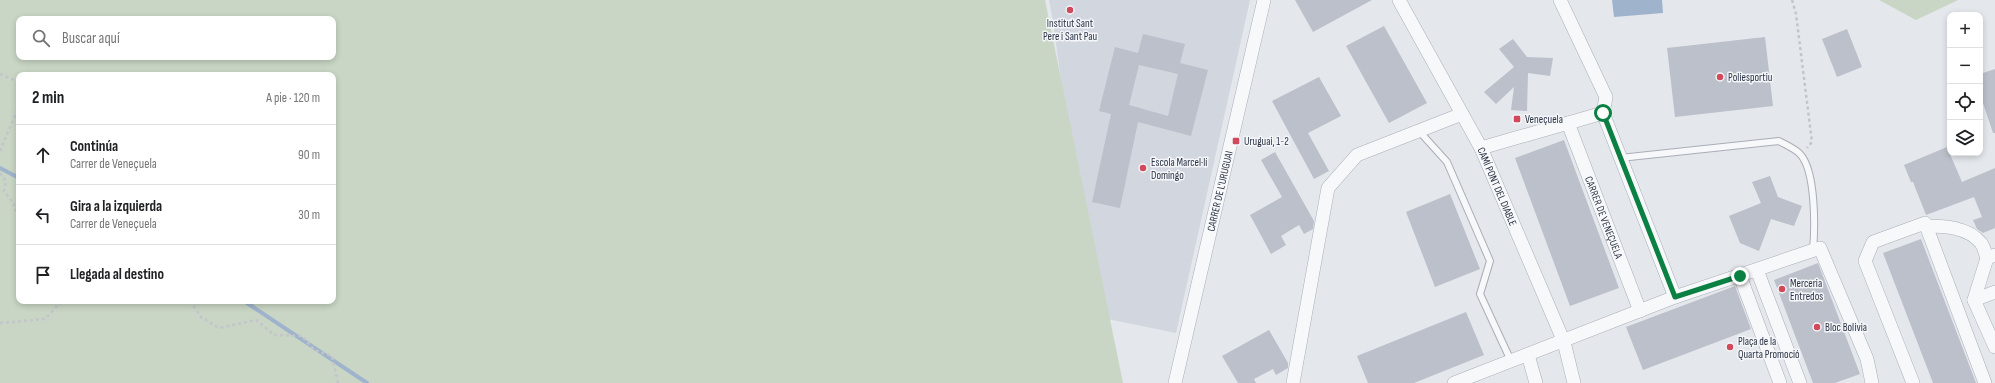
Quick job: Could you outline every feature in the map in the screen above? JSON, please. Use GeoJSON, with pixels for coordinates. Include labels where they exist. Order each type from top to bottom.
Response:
{"type":"FeatureCollection","features":[{"type":"Feature","properties":{"kind":"street","name":"CARRER DE L'URUGUAI"},"geometry":{"type":"LineString","coordinates":[[1175,383],[1264,0]]}},
{"type":"Feature","properties":{"kind":"street","name":"CAMÍ PONT DEL DIABLE"},"geometry":{"type":"LineString","coordinates":[[1399,0],[1481,148],[1564,342],[1574,383]]}},
{"type":"Feature","properties":{"kind":"street"},"geometry":{"type":"LineString","coordinates":[[1560,0],[1606,97],[1603,113],[1675,297]]}},
{"type":"Feature","properties":{"kind":"street"},"geometry":{"type":"LineString","coordinates":[[1481,148],[1603,113]]}},
{"type":"Feature","properties":{"kind":"street"},"geometry":{"type":"LineString","coordinates":[[1293,383],[1328,188],[1357,155],[1462,114]]}},
{"type":"Feature","properties":{"kind":"street","name":"CARRER DE VENEÇUELA"},"geometry":{"type":"LineString","coordinates":[[1568,123],[1640,311]]}},
{"type":"Feature","properties":{"kind":"street"},"geometry":{"type":"LineString","coordinates":[[1913,383],[1865,261],[1873,242],[1926,223],[1927,226],[1946,226],[1966,232],[1981,243],[1991,256],[1974,300],[1995,347]]}},
{"type":"Feature","properties":{"kind":"street"},"geometry":{"type":"LineString","coordinates":[[1927,226],[1985,383]]}},
{"type":"Feature","properties":{"kind":"street"},"geometry":{"type":"LineString","coordinates":[[1454,383],[1564,342],[1675,297],[1817,249],[1867,359],[1872,383]]}},
{"type":"Feature","properties":{"kind":"street"},"geometry":{"type":"LineString","coordinates":[[1757,270],[1800,383]]}},
{"type":"Feature","properties":{"kind":"street"},"geometry":{"type":"LineString","coordinates":[[1740,276],[1780,383]]}},
{"type":"Feature","properties":{"kind":"street"},"geometry":{"type":"LineString","coordinates":[[1974,300],[1995,292]]}},
{"type":"Feature","properties":{"kind":"street"},"geometry":{"type":"LineString","coordinates":[[1528,355],[1536,383]]}},
{"type":"Feature","properties":{"kind":"lane"},"geometry":{"type":"LineString","coordinates":[[1419,131],[1447,162],[1490,261],[1480,294],[1510,361]]}},
{"type":"Feature","properties":{"kind":"lane"},"geometry":{"type":"LineString","coordinates":[[1620,158],[1779,141],[1790,146],[1801,154],[1811,179],[1817,249]]}},
{"type":"Feature","properties":{"kind":"path"},"geometry":{"type":"LineString","coordinates":[[1792,0],[1796,14],[1812,142],[1801,154]]}},
{"type":"Feature","properties":{"kind":"path"},"geometry":{"type":"LineString","coordinates":[[0,74],[16,81]]}},
{"type":"Feature","properties":{"kind":"path"},"geometry":{"type":"LineString","coordinates":[[0,150],[16,113]]}},
{"type":"Feature","properties":{"kind":"path"},"geometry":{"type":"LineString","coordinates":[[0,173],[6,181],[4,191],[14,204],[14,209],[16,211]]}},
{"type":"Feature","properties":{"kind":"path"},"geometry":{"type":"LineString","coordinates":[[0,323],[45,319],[59,304]]}},
{"type":"Feature","properties":{"kind":"path"},"geometry":{"type":"LineString","coordinates":[[192,304],[202,318],[219,328],[256,320],[274,335],[302,336],[314,350],[332,356],[338,383]]}},
{"type":"Feature","properties":{"kind":"shaded area","name":"Escola Marcel·lí Domingo"},"geometry":{"type":"Polygon","coordinates":[[[1049,0],[1250,0],[1176,333],[1093,316],[1049,0]]]}},
{"type":"Feature","properties":{"kind":"green space"},"geometry":{"type":"Polygon","coordinates":[[[0,0],[1045,0],[1123,383],[0,383],[0,0]]]}},
{"type":"Feature","properties":{"kind":"green space"},"geometry":{"type":"Polygon","coordinates":[[[1879,0],[1958,0],[1916,20],[1879,0]]]}},
{"type":"Feature","properties":{"kind":"water"},"geometry":{"type":"Polygon","coordinates":[[[1612,0],[1662,0],[1663,13],[1614,17],[1612,0]]]}},
{"type":"Feature","properties":{"kind":"building"},"geometry":{"type":"Polygon","coordinates":[[[1295,0],[1372,0],[1313,32],[1295,0]]]}},
{"type":"Feature","properties":{"kind":"building"},"geometry":{"type":"Polygon","coordinates":[[[1384,26],[1427,103],[1389,123],[1346,46],[1384,26]]]}},
{"type":"Feature","properties":{"kind":"building"},"geometry":{"type":"Polygon","coordinates":[[[1847,29],[1862,67],[1837,77],[1822,39],[1847,29]]]}},
{"type":"Feature","properties":{"kind":"building"},"geometry":{"type":"Polygon","coordinates":[[[1143,34],[1185,44],[1180,63],[1208,70],[1191,136],[1138,122],[1120,208],[1092,202],[1111,114],[1099,111],[1115,47],[1138,53],[1143,34]],[[1139,65],[1129,105],[1168,116],[1178,74],[1139,65]]]}},
{"type":"Feature","properties":{"kind":"building","name":"Poliesportiu"},"geometry":{"type":"Polygon","coordinates":[[[1765,37],[1773,106],[1675,117],[1667,48],[1765,37]]]}},
{"type":"Feature","properties":{"kind":"building"},"geometry":{"type":"Polygon","coordinates":[[[1513,39],[1527,57],[1553,58],[1550,76],[1528,73],[1527,111],[1511,110],[1514,87],[1496,104],[1484,92],[1514,67],[1499,49],[1513,39]]]}},
{"type":"Feature","properties":{"kind":"building"},"geometry":{"type":"Polygon","coordinates":[[[1995,69],[1995,133],[1993,133],[1983,103],[1983,73],[1995,69]]]}},
{"type":"Feature","properties":{"kind":"building"},"geometry":{"type":"Polygon","coordinates":[[[1319,77],[1341,116],[1308,133],[1329,171],[1314,179],[1272,101],[1319,77]]]}},
{"type":"Feature","properties":{"kind":"building"},"geometry":{"type":"Polygon","coordinates":[[[1564,140],[1619,288],[1570,306],[1515,158],[1564,140]]]}},
{"type":"Feature","properties":{"kind":"building"},"geometry":{"type":"Polygon","coordinates":[[[1947,147],[1947,156],[1951,156],[1962,182],[1995,168],[1995,228],[1983,233],[1977,229],[1973,220],[1982,217],[1974,197],[1926,215],[1913,182],[1911,182],[1904,165],[1947,147]]]}},
{"type":"Feature","properties":{"kind":"building"},"geometry":{"type":"Polygon","coordinates":[[[1275,152],[1314,221],[1313,229],[1304,234],[1299,225],[1281,236],[1286,245],[1271,254],[1250,215],[1282,197],[1261,160],[1275,152]]]}},
{"type":"Feature","properties":{"kind":"building"},"geometry":{"type":"Polygon","coordinates":[[[1770,176],[1778,197],[1802,206],[1794,226],[1771,219],[1759,251],[1740,243],[1729,216],[1761,203],[1752,182],[1770,176]]]}},
{"type":"Feature","properties":{"kind":"building"},"geometry":{"type":"Polygon","coordinates":[[[1450,194],[1480,269],[1435,287],[1406,212],[1450,194]]]}},
{"type":"Feature","properties":{"kind":"building"},"geometry":{"type":"Polygon","coordinates":[[[1921,239],[1976,383],[1933,383],[1883,253],[1921,239]]]}},
{"type":"Feature","properties":{"kind":"building","name":"Bloc Bolivia"},"geometry":{"type":"Polygon","coordinates":[[[1818,263],[1860,374],[1835,383],[1813,383],[1774,280],[1818,263]]]}},
{"type":"Feature","properties":{"kind":"building"},"geometry":{"type":"Polygon","coordinates":[[[1735,286],[1751,329],[1643,370],[1626,327],[1735,286]]]}},
{"type":"Feature","properties":{"kind":"building"},"geometry":{"type":"Polygon","coordinates":[[[1466,312],[1484,355],[1414,383],[1368,383],[1357,356],[1466,312]]]}},
{"type":"Feature","properties":{"kind":"building"},"geometry":{"type":"Polygon","coordinates":[[[1269,330],[1288,363],[1288,368],[1276,375],[1273,369],[1254,379],[1256,383],[1238,383],[1222,356],[1269,330]]]}},
{"type":"Feature","properties":{"kind":"waterway"},"geometry":{"type":"LineString","coordinates":[[0,168],[16,176]]}},
{"type":"Feature","properties":{"kind":"waterway"},"geometry":{"type":"LineString","coordinates":[[248,304],[367,383]]}},
{"type":"Feature","properties":{"kind":"place","name":"Institut Sant Pere i Sant Pau"},"geometry":{"type":"Point","coordinates":[1070,10]}},
{"type":"Feature","properties":{"kind":"place","name":"Poliesportiu"},"geometry":{"type":"Point","coordinates":[1720,77]}},
{"type":"Feature","properties":{"kind":"place","name":"Veneçuela"},"geometry":{"type":"Point","coordinates":[1517,119]}},
{"type":"Feature","properties":{"kind":"place","name":"Uruguai, 1-2"},"geometry":{"type":"Point","coordinates":[1236,141]}},
{"type":"Feature","properties":{"kind":"place","name":"Escola Marcel·lí Domingo"},"geometry":{"type":"Point","coordinates":[1143,168]}},
{"type":"Feature","properties":{"kind":"place","name":"Merceria Entredos"},"geometry":{"type":"Point","coordinates":[1782,289]}},
{"type":"Feature","properties":{"kind":"place","name":"Bloc Bolivia"},"geometry":{"type":"Point","coordinates":[1817,327]}},
{"type":"Feature","properties":{"kind":"place","name":"Plaça de la Quarta Promoció"},"geometry":{"type":"Point","coordinates":[1730,347]}},
{"type":"Feature","properties":{"kind":"route"},"geometry":{"type":"LineString","coordinates":[[1603,113],[1675,297],[1740,276]]}}]}
